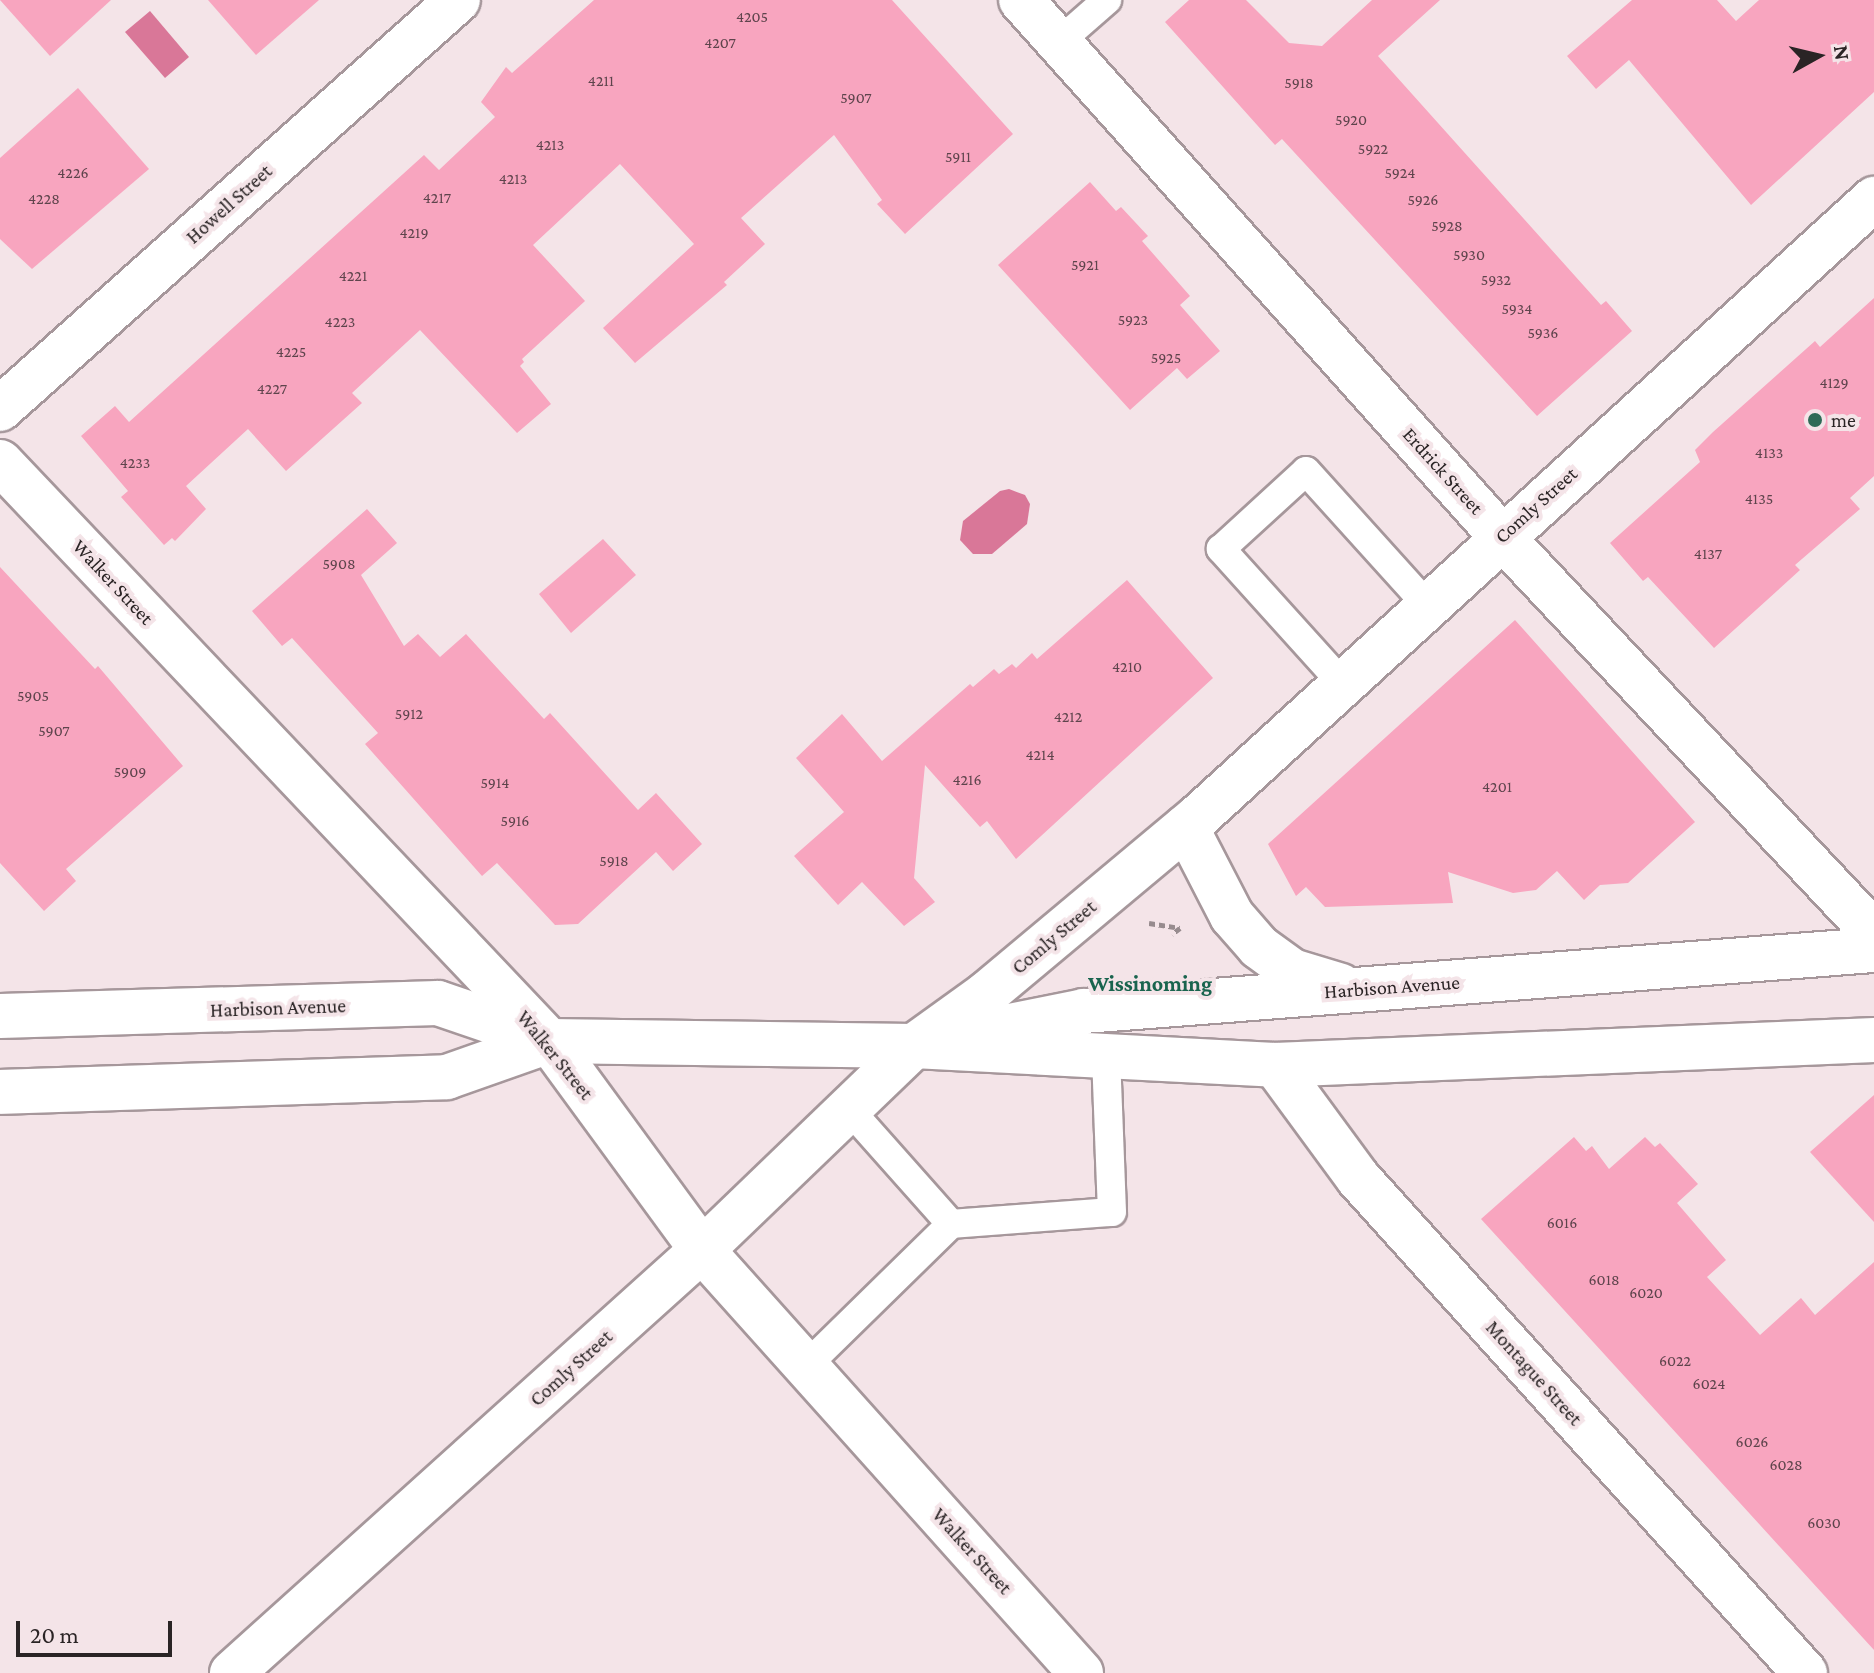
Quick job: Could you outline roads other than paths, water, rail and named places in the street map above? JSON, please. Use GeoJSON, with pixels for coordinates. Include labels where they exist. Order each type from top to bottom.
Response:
{"type":"FeatureCollection","features":[{"type":"Feature","properties":{"kind":"street","name":"Howell Street"},"geometry":{"type":"LineString","coordinates":[[0,409],[458,0]]}},
{"type":"Feature","properties":{"kind":"street","name":"Erdrick Street"},"geometry":{"type":"LineString","coordinates":[[1021,0],[1501,536],[1874,933]]}},
{"type":"Feature","properties":{"kind":"street","name":"Comly Street"},"geometry":{"type":"LineString","coordinates":[[232,1673],[702,1250],[914,1046],[986,994],[1186,827],[1501,536],[1874,199]]}},
{"type":"Feature","properties":{"kind":"street","name":"Walker Street"},"geometry":{"type":"LineString","coordinates":[[0,462],[549,1041],[702,1250],[1081,1673]]}},
{"type":"Feature","properties":{"kind":"street"},"geometry":{"type":"LineString","coordinates":[[1186,827],[1232,916],[1259,947],[1292,971],[1355,990]]}},
{"type":"Feature","properties":{"kind":"street","name":"Harbison Avenue"},"geometry":{"type":"LineString","coordinates":[[914,1046],[1084,1011],[1874,950]]}},
{"type":"Feature","properties":{"kind":"street","name":"Harbison Avenue"},"geometry":{"type":"LineString","coordinates":[[0,1016],[438,1003],[549,1041],[914,1046],[1275,1065],[1874,1040]]}},
{"type":"Feature","properties":{"kind":"street","name":"Harbison Avenue"},"geometry":{"type":"LineString","coordinates":[[0,1092],[447,1077],[549,1041]]}},
{"type":"Feature","properties":{"kind":"street","name":"Montague Street"},"geometry":{"type":"LineString","coordinates":[[1275,1065],[1358,1178],[1805,1673]]}},
{"type":"Feature","properties":{"kind":"lane"},"geometry":{"type":"LineString","coordinates":[[1059,42],[1107,0]]}},
{"type":"Feature","properties":{"kind":"lane"},"geometry":{"type":"LineString","coordinates":[[1342,683],[1221,549],[1231,539],[1306,471],[1427,605]]}},
{"type":"Feature","properties":{"kind":"lane"},"geometry":{"type":"LineString","coordinates":[[806,1366],[951,1224],[1112,1212],[1106,1057]]}},
{"type":"Feature","properties":{"kind":"lane"},"geometry":{"type":"LineString","coordinates":[[848,1108],[951,1224]]}},
{"type":"Feature","properties":{"kind":"place","name":"me"},"geometry":{"type":"Point","coordinates":[1815,420]}},
{"type":"Feature","properties":{"kind":"district","name":"Wissinoming"},"geometry":{"type":"Point","coordinates":[1150,984]}}]}
